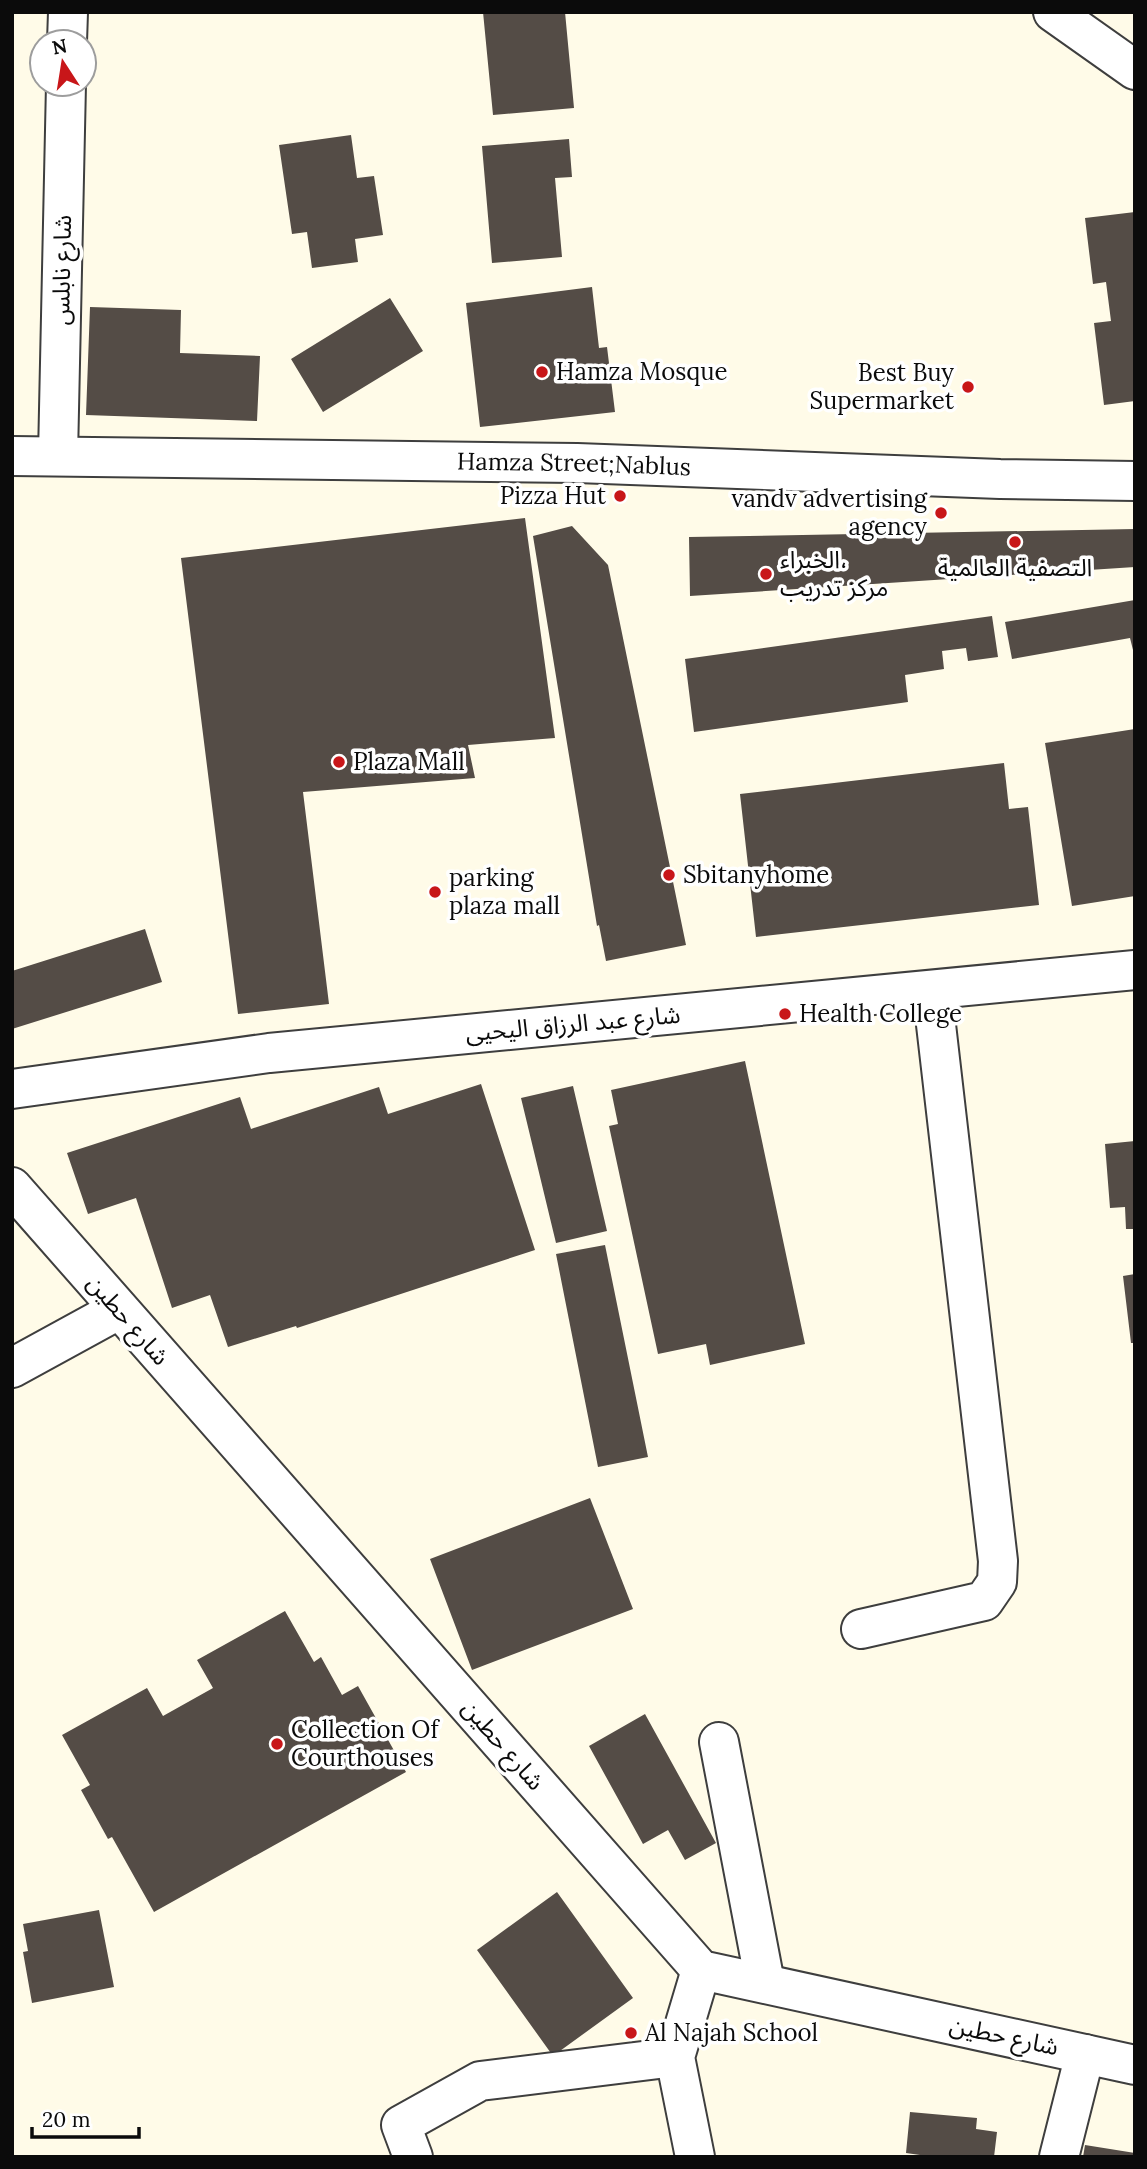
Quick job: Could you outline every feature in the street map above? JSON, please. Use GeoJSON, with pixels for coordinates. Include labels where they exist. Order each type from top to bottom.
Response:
{"type":"FeatureCollection","features":[{"type":"Feature","properties":{"kind":"street"},"geometry":{"type":"LineString","coordinates":[[1053,12],[1135,70]]}},
{"type":"Feature","properties":{"kind":"street","name":"شارع نابلس"},"geometry":{"type":"LineString","coordinates":[[58,456],[66,98]]}},
{"type":"Feature","properties":{"kind":"street","name":"Hamza Street;Nablus"},"geometry":{"type":"LineString","coordinates":[[12,456],[578,463],[1000,479],[1135,481]]}},
{"type":"Feature","properties":{"kind":"street","name":"شارع عبد الرزاق اليحيى"},"geometry":{"type":"LineString","coordinates":[[12,1090],[269,1053],[1135,970]]}},
{"type":"Feature","properties":{"kind":"street"},"geometry":{"type":"LineString","coordinates":[[861,1629],[984,1601],[997,1582],[998,1561],[932,990]]}},
{"type":"Feature","properties":{"kind":"street","name":"شارع حطين"},"geometry":{"type":"LineString","coordinates":[[12,1187],[701,1970],[1135,2065]]}},
{"type":"Feature","properties":{"kind":"street"},"geometry":{"type":"LineString","coordinates":[[12,1368],[118,1310]]}},
{"type":"Feature","properties":{"kind":"street"},"geometry":{"type":"LineString","coordinates":[[719,1742],[765,1983]]}},
{"type":"Feature","properties":{"kind":"street"},"geometry":{"type":"LineString","coordinates":[[695,2157],[675,2057],[701,1970]]}},
{"type":"Feature","properties":{"kind":"street"},"geometry":{"type":"LineString","coordinates":[[1059,2157],[1085,2054]]}},
{"type":"Feature","properties":{"kind":"street"},"geometry":{"type":"LineString","coordinates":[[413,2157],[401,2125],[480,2081],[675,2057]]}},
{"type":"Feature","properties":{"kind":"building"},"geometry":{"type":"Polygon","coordinates":[[[483,12],[565,12],[574,108],[493,115],[483,12]]]}},
{"type":"Feature","properties":{"kind":"building"},"geometry":{"type":"Polygon","coordinates":[[[351,135],[357,178],[374,176],[383,235],[355,239],[358,262],[312,268],[307,232],[292,234],[279,145],[351,135]]]}},
{"type":"Feature","properties":{"kind":"building"},"geometry":{"type":"Polygon","coordinates":[[[569,139],[572,177],[555,178],[562,257],[492,263],[482,146],[569,139]]]}},
{"type":"Feature","properties":{"kind":"building"},"geometry":{"type":"Polygon","coordinates":[[[1135,212],[1135,401],[1104,405],[1094,323],[1111,321],[1106,282],[1093,284],[1085,218],[1135,212]]]}},
{"type":"Feature","properties":{"kind":"building"},"geometry":{"type":"Polygon","coordinates":[[[592,287],[599,348],[607,347],[615,412],[480,427],[466,303],[592,287]]]}},
{"type":"Feature","properties":{"kind":"building"},"geometry":{"type":"Polygon","coordinates":[[[390,298],[423,351],[323,412],[291,359],[390,298]]]}},
{"type":"Feature","properties":{"kind":"building"},"geometry":{"type":"Polygon","coordinates":[[[90,307],[181,310],[180,353],[260,356],[257,421],[86,415],[90,307]]]}},
{"type":"Feature","properties":{"kind":"building","name":"Plaza Mall"},"geometry":{"type":"Polygon","coordinates":[[[525,518],[555,738],[468,745],[475,778],[303,792],[329,1004],[238,1014],[181,558],[525,518]]]}},
{"type":"Feature","properties":{"kind":"building"},"geometry":{"type":"Polygon","coordinates":[[[572,526],[608,565],[686,945],[606,961],[599,925],[597,926],[533,536],[572,526]]]}},
{"type":"Feature","properties":{"kind":"building"},"geometry":{"type":"Polygon","coordinates":[[[1135,529],[1135,567],[690,596],[689,537],[1135,529]]]}},
{"type":"Feature","properties":{"kind":"building"},"geometry":{"type":"Polygon","coordinates":[[[1135,600],[1135,658],[1130,638],[1012,659],[1005,622],[1135,600]]]}},
{"type":"Feature","properties":{"kind":"building"},"geometry":{"type":"Polygon","coordinates":[[[992,616],[998,657],[968,661],[966,648],[942,651],[944,669],[905,675],[908,702],[694,732],[685,659],[992,616]]]}},
{"type":"Feature","properties":{"kind":"building"},"geometry":{"type":"Polygon","coordinates":[[[1135,729],[1135,896],[1072,906],[1045,743],[1135,729]]]}},
{"type":"Feature","properties":{"kind":"building"},"geometry":{"type":"Polygon","coordinates":[[[1004,763],[1009,809],[1028,807],[1039,905],[756,937],[740,794],[1004,763]]]}},
{"type":"Feature","properties":{"kind":"building"},"geometry":{"type":"Polygon","coordinates":[[[145,929],[162,982],[12,1029],[12,971],[145,929]]]}},
{"type":"Feature","properties":{"kind":"building"},"geometry":{"type":"Polygon","coordinates":[[[745,1061],[805,1344],[710,1365],[706,1344],[658,1354],[609,1126],[618,1124],[611,1090],[745,1061]]]}},
{"type":"Feature","properties":{"kind":"building"},"geometry":{"type":"Polygon","coordinates":[[[481,1084],[535,1250],[297,1328],[296,1326],[228,1347],[210,1295],[172,1308],[136,1198],[88,1214],[67,1153],[240,1097],[251,1129],[379,1087],[388,1114],[481,1084]]]}},
{"type":"Feature","properties":{"kind":"building"},"geometry":{"type":"Polygon","coordinates":[[[573,1086],[607,1231],[556,1243],[521,1098],[573,1086]]]}},
{"type":"Feature","properties":{"kind":"building"},"geometry":{"type":"Polygon","coordinates":[[[1135,1141],[1135,1229],[1126,1229],[1125,1207],[1110,1208],[1105,1144],[1135,1141]]]}},
{"type":"Feature","properties":{"kind":"building"},"geometry":{"type":"Polygon","coordinates":[[[605,1245],[648,1457],[598,1467],[556,1254],[605,1245]]]}},
{"type":"Feature","properties":{"kind":"building"},"geometry":{"type":"Polygon","coordinates":[[[1135,1274],[1135,1343],[1131,1343],[1123,1276],[1135,1274]]]}},
{"type":"Feature","properties":{"kind":"building"},"geometry":{"type":"Polygon","coordinates":[[[590,1498],[633,1609],[472,1670],[430,1559],[590,1498]]]}},
{"type":"Feature","properties":{"kind":"building"},"geometry":{"type":"Polygon","coordinates":[[[285,1611],[314,1662],[321,1657],[342,1695],[358,1686],[406,1772],[154,1912],[112,1837],[108,1839],[81,1790],[90,1785],[62,1735],[147,1688],[163,1716],[213,1688],[197,1660],[285,1611]]]}},
{"type":"Feature","properties":{"kind":"building"},"geometry":{"type":"Polygon","coordinates":[[[645,1714],[716,1843],[685,1860],[668,1830],[643,1844],[589,1746],[645,1714]]]}},
{"type":"Feature","properties":{"kind":"building"},"geometry":{"type":"Polygon","coordinates":[[[557,1892],[633,1998],[553,2056],[477,1950],[557,1892]]]}},
{"type":"Feature","properties":{"kind":"building"},"geometry":{"type":"Polygon","coordinates":[[[99,1910],[114,1987],[32,2003],[23,1952],[28,1951],[23,1924],[99,1910]]]}},
{"type":"Feature","properties":{"kind":"building"},"geometry":{"type":"Polygon","coordinates":[[[910,2112],[977,2118],[976,2129],[997,2132],[994,2157],[920,2157],[906,2153],[910,2112]]]}},
{"type":"Feature","properties":{"kind":"building"},"geometry":{"type":"Polygon","coordinates":[[[1085,2145],[1135,2153],[1135,2157],[1083,2157],[1085,2145]]]}},
{"type":"Feature","properties":{"kind":"place","name":"Hamza Mosque"},"geometry":{"type":"Point","coordinates":[542,372]}},
{"type":"Feature","properties":{"kind":"place","name":"Best Buy Supermarket"},"geometry":{"type":"Point","coordinates":[968,387]}},
{"type":"Feature","properties":{"kind":"place","name":"Pizza Hut"},"geometry":{"type":"Point","coordinates":[620,496]}},
{"type":"Feature","properties":{"kind":"place","name":"vandv advertising agency"},"geometry":{"type":"Point","coordinates":[941,513]}},
{"type":"Feature","properties":{"kind":"place","name":"التصفية العالمية"},"geometry":{"type":"Point","coordinates":[1015,542]}},
{"type":"Feature","properties":{"kind":"place","name":"الخبراء، مركز تدريب"},"geometry":{"type":"Point","coordinates":[766,574]}},
{"type":"Feature","properties":{"kind":"place","name":"Plaza Mall"},"geometry":{"type":"Point","coordinates":[339,762]}},
{"type":"Feature","properties":{"kind":"place","name":"Sbitanyhome"},"geometry":{"type":"Point","coordinates":[669,875]}},
{"type":"Feature","properties":{"kind":"place","name":"parking plaza mall"},"geometry":{"type":"Point","coordinates":[435,892]}},
{"type":"Feature","properties":{"kind":"place","name":"Health College"},"geometry":{"type":"Point","coordinates":[785,1014]}},
{"type":"Feature","properties":{"kind":"place","name":"Collection Of Courthouses"},"geometry":{"type":"Point","coordinates":[277,1744]}},
{"type":"Feature","properties":{"kind":"place","name":"Al Najah School"},"geometry":{"type":"Point","coordinates":[631,2033]}}]}
